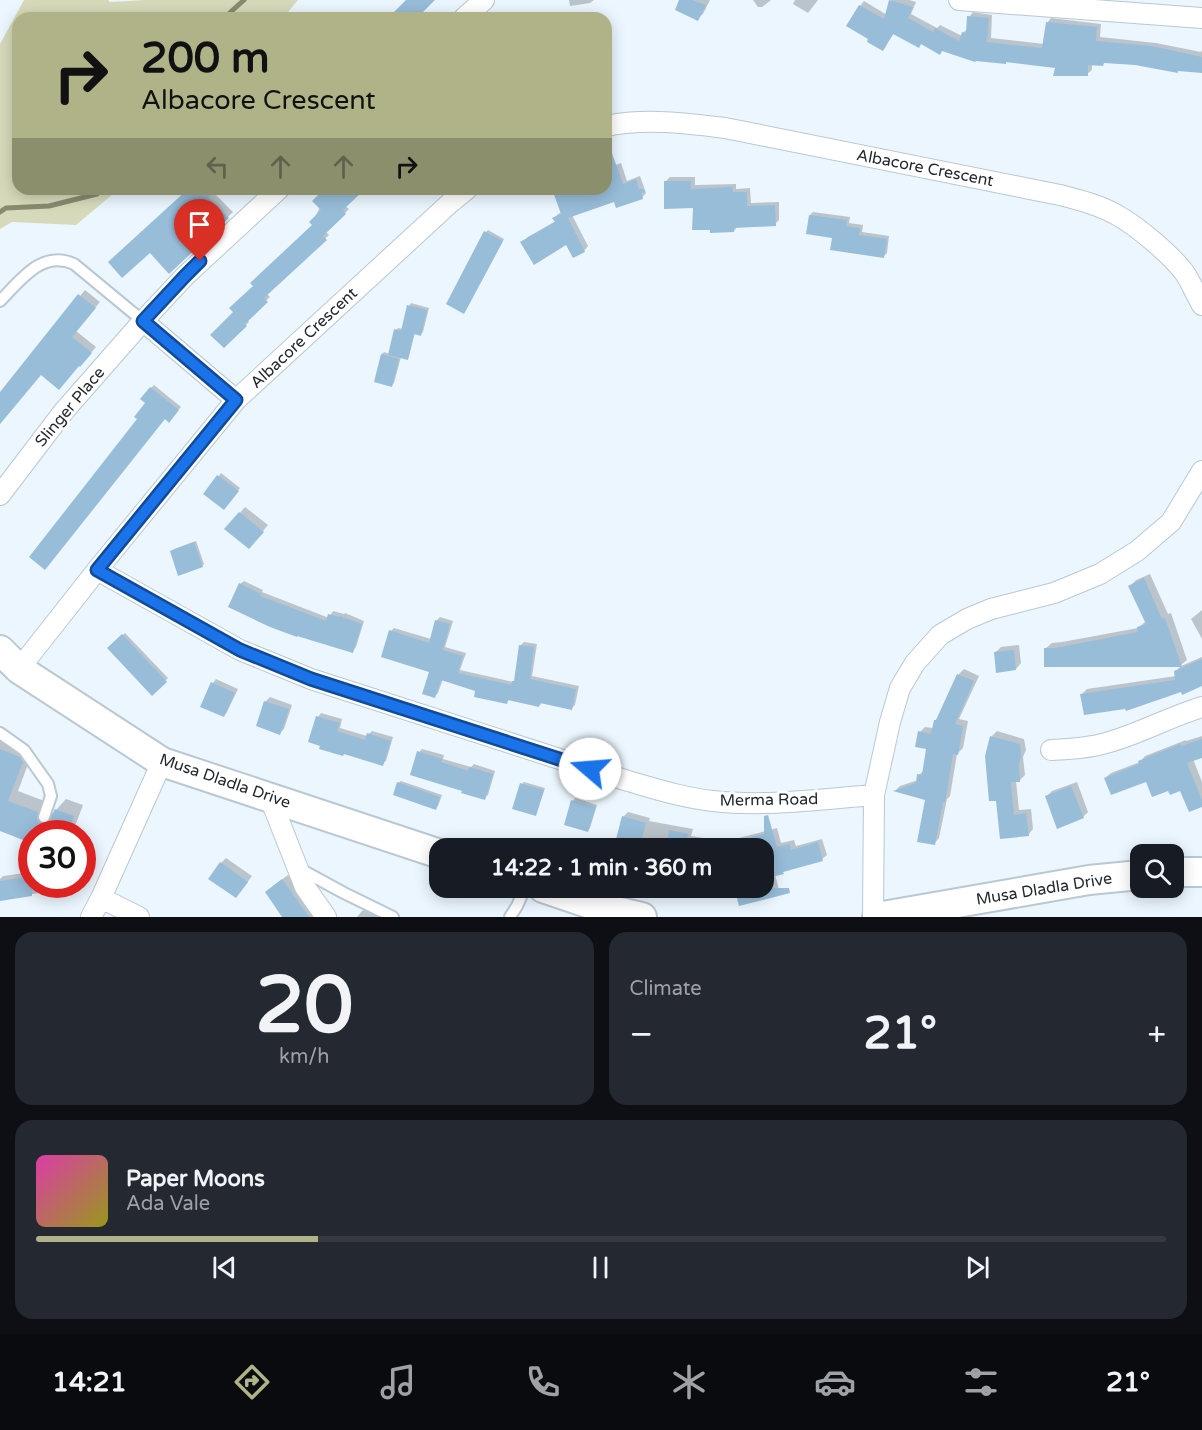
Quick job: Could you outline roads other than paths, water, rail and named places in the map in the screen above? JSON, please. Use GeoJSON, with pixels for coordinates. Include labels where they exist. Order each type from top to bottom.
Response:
{"type":"FeatureCollection","features":[{"type":"Feature","properties":{"kind":"street"},"geometry":{"type":"LineString","coordinates":[[471,12],[484,0]]}},
{"type":"Feature","properties":{"kind":"street"},"geometry":{"type":"LineString","coordinates":[[959,0],[1202,18]]}},
{"type":"Feature","properties":{"kind":"street","name":"Albacore Crescent"},"geometry":{"type":"LineString","coordinates":[[612,124],[676,122],[725,128],[1060,195],[1089,203],[1117,215],[1166,253],[1184,273],[1202,305]]}},
{"type":"Feature","properties":{"kind":"street","name":"Slinger Place"},"geometry":{"type":"LineString","coordinates":[[0,495],[64,411],[143,321],[185,276],[273,195]]}},
{"type":"Feature","properties":{"kind":"street","name":"Albacore Crescent"},"geometry":{"type":"LineString","coordinates":[[10,659],[97,570],[236,400],[460,195]]}},
{"type":"Feature","properties":{"kind":"street"},"geometry":{"type":"LineString","coordinates":[[143,321],[236,400]]}},
{"type":"Feature","properties":{"kind":"street"},"geometry":{"type":"LineString","coordinates":[[875,917],[874,795],[900,688],[915,663],[940,635],[967,619],[991,609],[1054,593],[1100,574],[1137,551],[1171,522],[1202,471]]}},
{"type":"Feature","properties":{"kind":"street","name":"Merma Road"},"geometry":{"type":"LineString","coordinates":[[97,570],[240,650],[311,679],[628,781],[666,792],[712,801],[761,802],[874,795]]}},
{"type":"Feature","properties":{"kind":"street","name":"Musa Dladla Drive"},"geometry":{"type":"LineString","coordinates":[[10,659],[162,762],[429,850]]}},
{"type":"Feature","properties":{"kind":"street"},"geometry":{"type":"LineString","coordinates":[[1051,750],[1104,744],[1202,707]]}},
{"type":"Feature","properties":{"kind":"street"},"geometry":{"type":"LineString","coordinates":[[91,917],[162,762]]}},
{"type":"Feature","properties":{"kind":"street"},"geometry":{"type":"LineString","coordinates":[[270,798],[305,887],[326,917]]}},
{"type":"Feature","properties":{"kind":"street"},"geometry":{"type":"LineString","coordinates":[[1184,872],[1202,872]]}},
{"type":"Feature","properties":{"kind":"street","name":"Musa Dladla Drive"},"geometry":{"type":"LineString","coordinates":[[875,917],[1089,880],[1130,876]]}},
{"type":"Feature","properties":{"kind":"street"},"geometry":{"type":"LineString","coordinates":[[101,898],[140,917]]}},
{"type":"Feature","properties":{"kind":"street"},"geometry":{"type":"LineString","coordinates":[[572,898],[642,917]]}},
{"type":"Feature","properties":{"kind":"lane"},"geometry":{"type":"LineString","coordinates":[[0,302],[37,265],[51,261],[68,261],[143,321]]}},
{"type":"Feature","properties":{"kind":"lane"},"geometry":{"type":"LineString","coordinates":[[0,733],[24,750],[48,784],[51,796],[45,817]]}},
{"type":"Feature","properties":{"kind":"lane"},"geometry":{"type":"LineString","coordinates":[[298,868],[393,917]]}},
{"type":"Feature","properties":{"kind":"lane"},"geometry":{"type":"LineString","coordinates":[[510,917],[521,898]]}},
{"type":"Feature","properties":{"kind":"waterway"},"geometry":{"type":"LineString","coordinates":[[231,12],[244,0]]}},
{"type":"Feature","properties":{"kind":"waterway"},"geometry":{"type":"LineString","coordinates":[[0,212],[6,208],[49,206],[93,195]]}}]}
